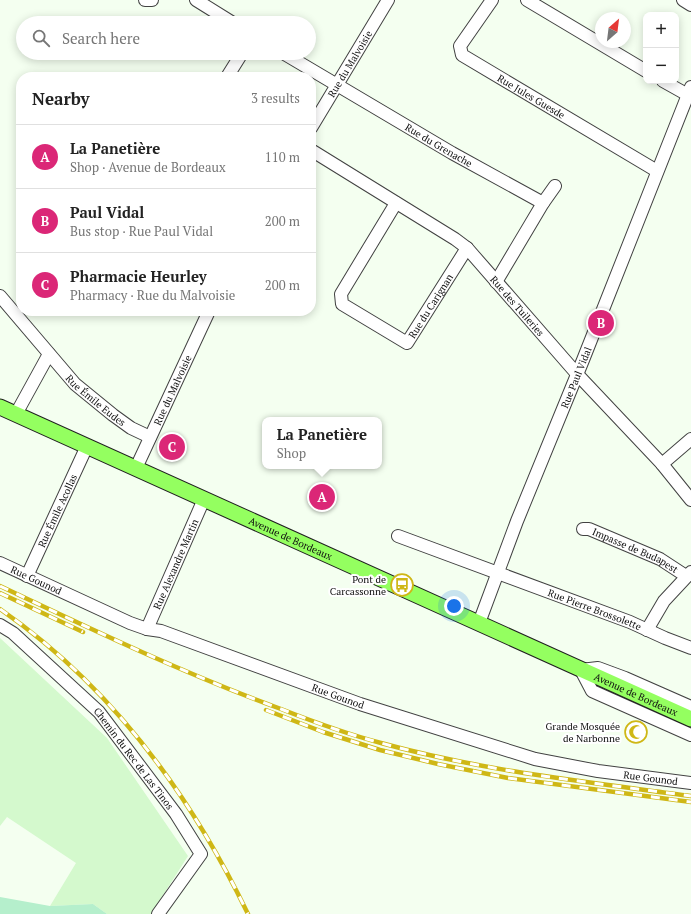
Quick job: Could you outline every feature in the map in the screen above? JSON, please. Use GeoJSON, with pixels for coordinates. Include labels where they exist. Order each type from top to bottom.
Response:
{"type":"FeatureCollection","features":[{"type":"Feature","properties":{"kind":"main road","name":"Avenue de Bordeaux"},"geometry":{"type":"LineString","coordinates":[[0,407],[691,720]]}},
{"type":"Feature","properties":{"kind":"street"},"geometry":{"type":"LineString","coordinates":[[145,0],[152,0]]}},
{"type":"Feature","properties":{"kind":"street"},"geometry":{"type":"LineString","coordinates":[[196,0],[222,16]]}},
{"type":"Feature","properties":{"kind":"street","name":"Rue du Malvoisie"},"geometry":{"type":"LineString","coordinates":[[316,120],[388,0]]}},
{"type":"Feature","properties":{"kind":"street","name":"Rue Jules Guesde"},"geometry":{"type":"LineString","coordinates":[[492,0],[460,46],[462,56],[657,171]]}},
{"type":"Feature","properties":{"kind":"street"},"geometry":{"type":"LineString","coordinates":[[527,0],[643,69]]}},
{"type":"Feature","properties":{"kind":"street"},"geometry":{"type":"LineString","coordinates":[[683,0],[691,5]]}},
{"type":"Feature","properties":{"kind":"street"},"geometry":{"type":"LineString","coordinates":[[230,72],[238,60]]}},
{"type":"Feature","properties":{"kind":"street","name":"Rue du Grenache"},"geometry":{"type":"LineString","coordinates":[[295,60],[315,72]]}},
{"type":"Feature","properties":{"kind":"street","name":"Rue du Grenache"},"geometry":{"type":"LineString","coordinates":[[316,73],[452,153],[543,203]]}},
{"type":"Feature","properties":{"kind":"street"},"geometry":{"type":"LineString","coordinates":[[671,84],[689,91]]}},
{"type":"Feature","properties":{"kind":"street","name":"Rue Paul Vidal"},"geometry":{"type":"LineString","coordinates":[[479,624],[497,573],[689,91]]}},
{"type":"Feature","properties":{"kind":"street","name":"Rue des Tuileries"},"geometry":{"type":"LineString","coordinates":[[316,153],[456,239],[466,248],[577,374],[662,464],[691,500]]}},
{"type":"Feature","properties":{"kind":"street"},"geometry":{"type":"LineString","coordinates":[[496,282],[543,203],[555,186]]}},
{"type":"Feature","properties":{"kind":"street","name":"Rue du Carignan"},"geometry":{"type":"LineString","coordinates":[[396,203],[341,294],[342,304],[407,344],[466,248]]}},
{"type":"Feature","properties":{"kind":"street","name":"Rue Émile Eudes"},"geometry":{"type":"LineString","coordinates":[[0,296],[16,315]]}},
{"type":"Feature","properties":{"kind":"street","name":"Rue Émile Eudes"},"geometry":{"type":"LineString","coordinates":[[17,316],[75,384],[131,428],[150,437]]}},
{"type":"Feature","properties":{"kind":"street","name":"Rue du Malvoisie"},"geometry":{"type":"LineString","coordinates":[[136,468],[207,316]]}},
{"type":"Feature","properties":{"kind":"street"},"geometry":{"type":"LineString","coordinates":[[16,414],[49,354]]}},
{"type":"Feature","properties":{"kind":"street"},"geometry":{"type":"LineString","coordinates":[[662,464],[691,439]]}},
{"type":"Feature","properties":{"kind":"street","name":"Rue Émile Acollas"},"geometry":{"type":"LineString","coordinates":[[27,576],[87,446]]}},
{"type":"Feature","properties":{"kind":"street","name":"Rue Alexandre Martin"},"geometry":{"type":"LineString","coordinates":[[147,629],[204,499]]}},
{"type":"Feature","properties":{"kind":"street","name":"Impasse de Budapest"},"geometry":{"type":"LineString","coordinates":[[583,529],[589,529],[660,559],[689,574]]}},
{"type":"Feature","properties":{"kind":"street","name":"Rue Pierre Brossolette"},"geometry":{"type":"LineString","coordinates":[[398,536],[691,648]]}},
{"type":"Feature","properties":{"kind":"street","name":"Rue Gounod"},"geometry":{"type":"LineString","coordinates":[[0,563],[130,623],[168,634],[360,704],[535,759],[598,771],[691,782]]}},
{"type":"Feature","properties":{"kind":"street"},"geometry":{"type":"LineString","coordinates":[[647,630],[664,601],[689,574]]}},
{"type":"Feature","properties":{"kind":"street","name":"Chemin du Rec de Las Tinos"},"geometry":{"type":"LineString","coordinates":[[0,625],[14,634],[99,712],[176,814],[201,854],[158,914]]}},
{"type":"Feature","properties":{"kind":"street","name":"Avenue de Bordeaux"},"geometry":{"type":"LineString","coordinates":[[691,707],[625,678],[598,668],[581,670],[592,691],[691,735]]}},
{"type":"Feature","properties":{"kind":"green space"},"geometry":{"type":"Polygon","coordinates":[[[0,638],[107,738],[188,856],[151,914],[107,914],[93,904],[50,906],[76,863],[7,817],[0,826],[0,638]]]}},
{"type":"Feature","properties":{"kind":"green space"},"geometry":{"type":"Polygon","coordinates":[[[0,897],[50,906],[93,904],[107,914],[0,914],[0,897]]]}},
{"type":"Feature","properties":{"kind":"railway"},"geometry":{"type":"LineString","coordinates":[[0,586],[174,666],[306,719],[356,736],[419,753],[535,775],[691,796]]}},
{"type":"Feature","properties":{"kind":"railway"},"geometry":{"type":"LineString","coordinates":[[0,593],[83,632]]}},
{"type":"Feature","properties":{"kind":"railway"},"geometry":{"type":"LineString","coordinates":[[0,609],[40,639],[77,672],[112,707],[144,745],[200,826],[248,914]]}},
{"type":"Feature","properties":{"kind":"railway"},"geometry":{"type":"LineString","coordinates":[[266,710],[323,732],[380,750],[438,764],[508,778],[691,802]]}},
{"type":"Feature","properties":{"kind":"place","name":"Paul Vidal"},"geometry":{"type":"Point","coordinates":[601,323]}},
{"type":"Feature","properties":{"kind":"place","name":"Pharmacie Heurley"},"geometry":{"type":"Point","coordinates":[172,447]}},
{"type":"Feature","properties":{"kind":"place","name":"La Panetière"},"geometry":{"type":"Point","coordinates":[322,497]}},
{"type":"Feature","properties":{"kind":"place","name":"Pont de Carcassonne"},"geometry":{"type":"Point","coordinates":[402,585]}},
{"type":"Feature","properties":{"kind":"place","name":"Grande Mosquée de Narbonne"},"geometry":{"type":"Point","coordinates":[636,732]}}]}
